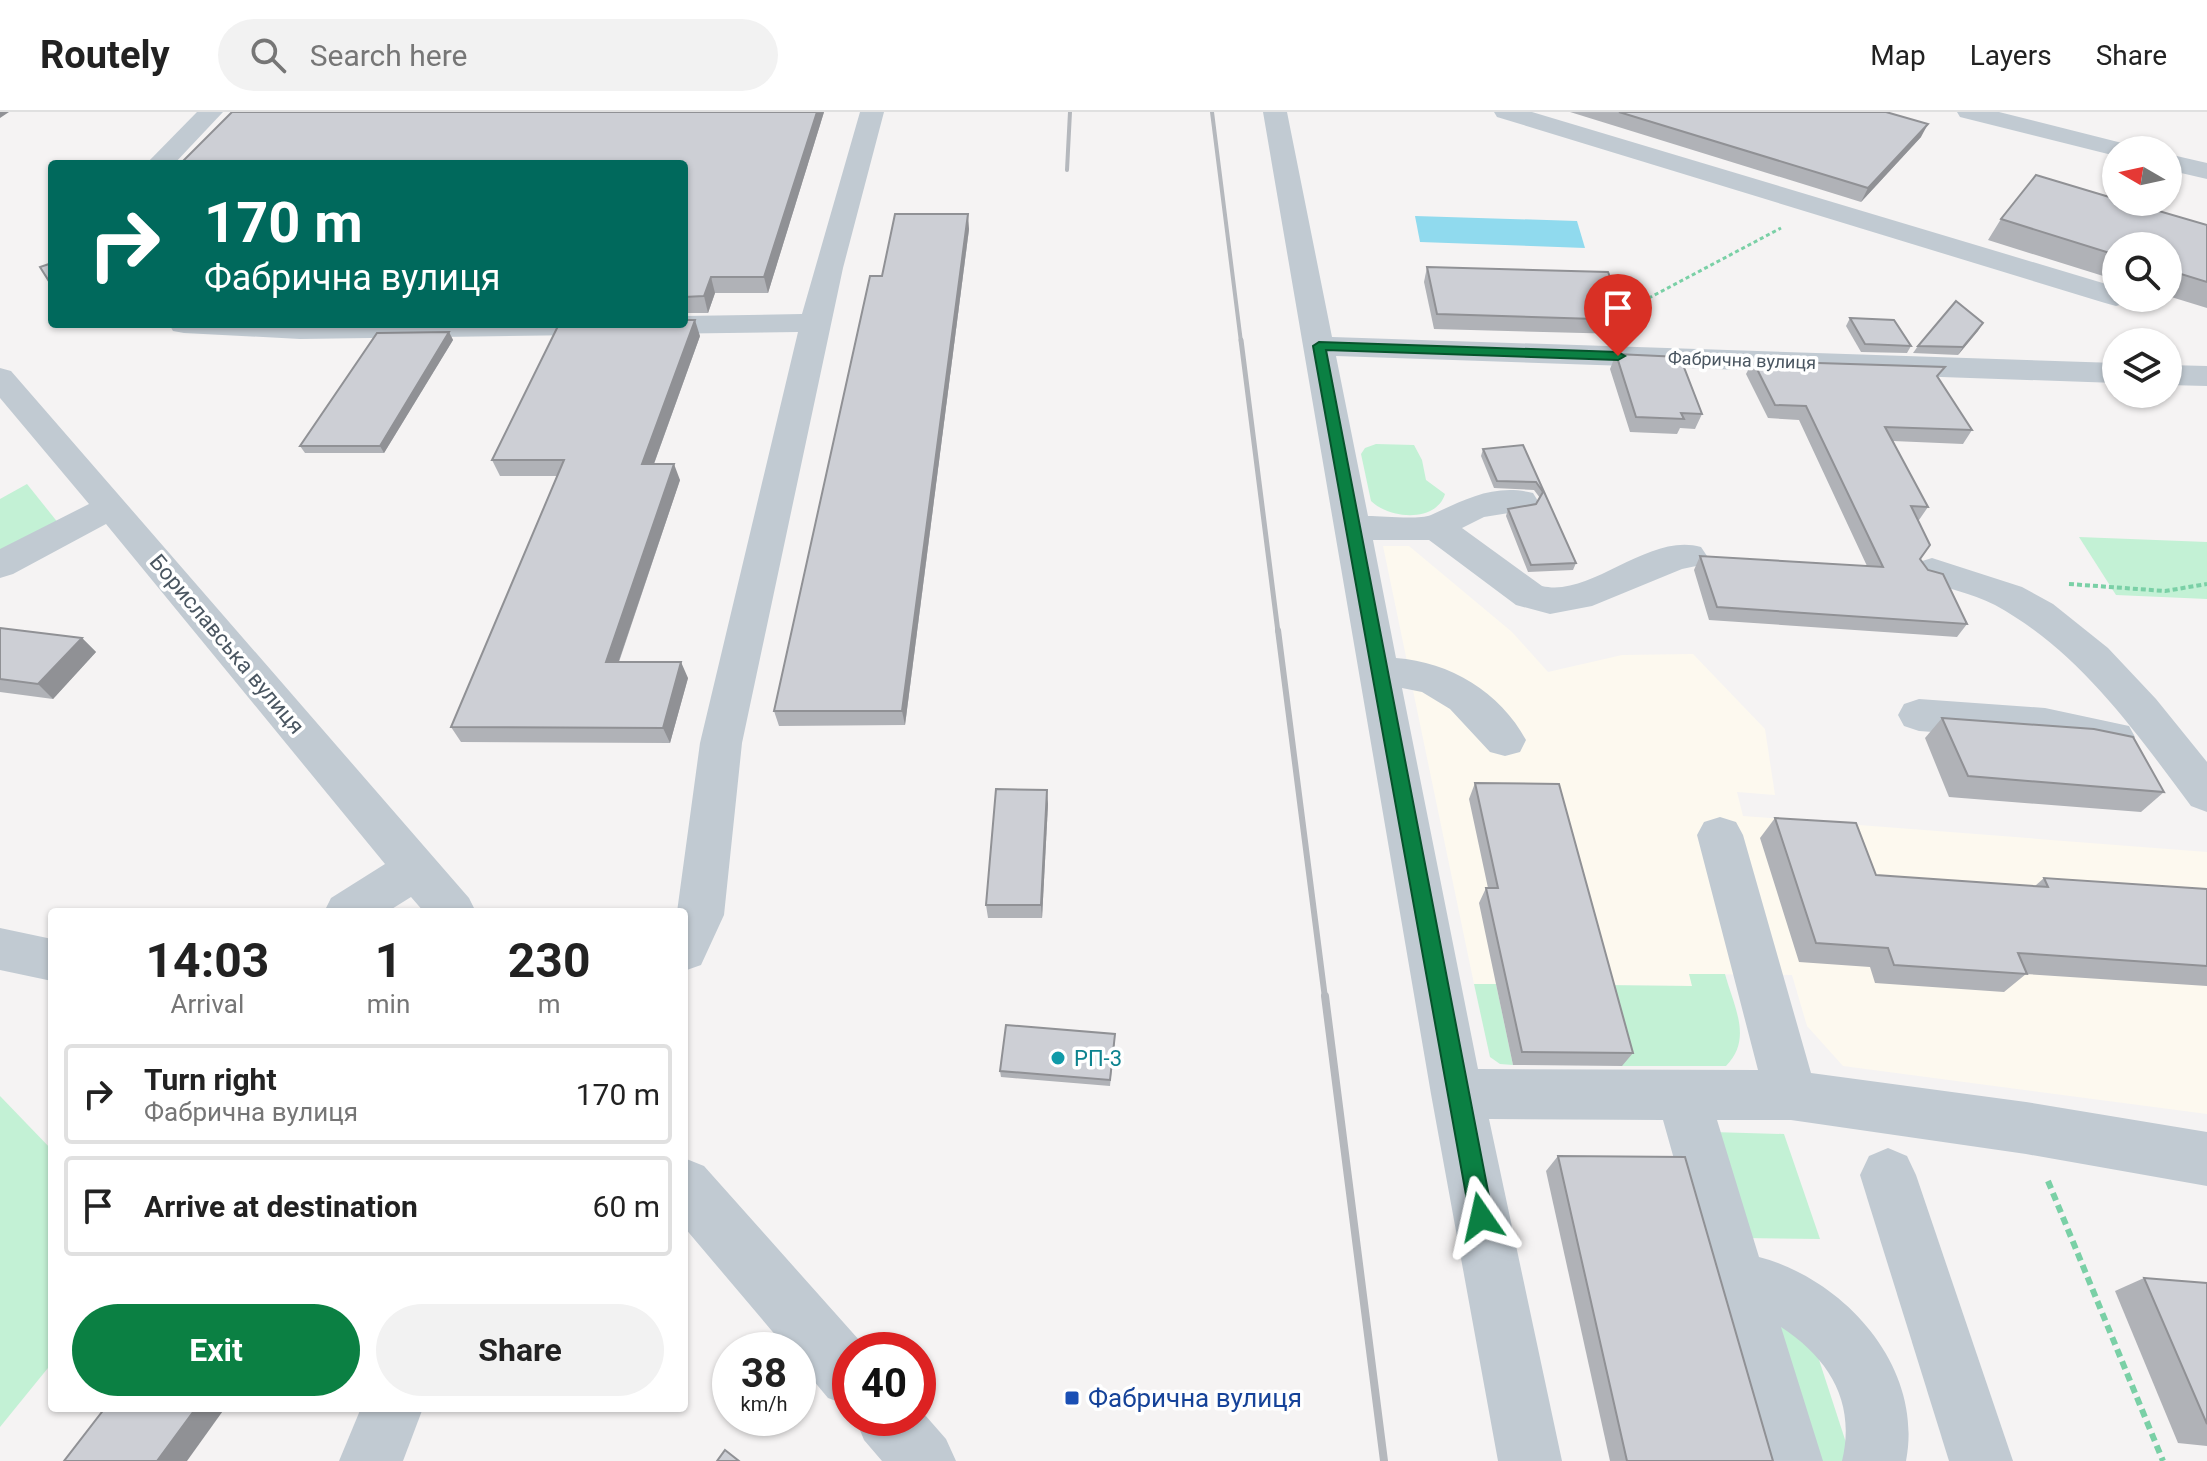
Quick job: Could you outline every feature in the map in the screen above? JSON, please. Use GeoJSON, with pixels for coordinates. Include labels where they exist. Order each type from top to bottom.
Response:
{"type":"FeatureCollection","features":[{"type":"Feature","properties":{"kind":"street"},"geometry":{"type":"LineString","coordinates":[[163,160],[211,112]]}},
{"type":"Feature","properties":{"kind":"street"},"geometry":{"type":"LineString","coordinates":[[688,941],[700,915],[721,743],[828,268],[872,112]]}},
{"type":"Feature","properties":{"kind":"street"},"geometry":{"type":"LineString","coordinates":[[1275,112],[1457,1094],[1530,1461]]}},
{"type":"Feature","properties":{"kind":"street"},"geometry":{"type":"LineString","coordinates":[[1506,112],[2102,293]]}},
{"type":"Feature","properties":{"kind":"street"},"geometry":{"type":"LineString","coordinates":[[1969,112],[2102,145]]}},
{"type":"Feature","properties":{"kind":"street"},"geometry":{"type":"LineString","coordinates":[[2182,165],[2207,171]]}},
{"type":"Feature","properties":{"kind":"street"},"geometry":{"type":"LineString","coordinates":[[688,325],[816,323]]}},
{"type":"Feature","properties":{"kind":"street"},"geometry":{"type":"LineString","coordinates":[[261,328],[447,328]]}},
{"type":"Feature","properties":{"kind":"street","name":"Фабрична вулиця"},"geometry":{"type":"LineString","coordinates":[[1319,346],[2102,373]]}},
{"type":"Feature","properties":{"kind":"street"},"geometry":{"type":"LineString","coordinates":[[2182,375],[2207,376]]}},
{"type":"Feature","properties":{"kind":"street","name":"Бориславська вулиця"},"geometry":{"type":"LineString","coordinates":[[0,378],[449,908]]}},
{"type":"Feature","properties":{"kind":"street"},"geometry":{"type":"LineString","coordinates":[[1437,528],[1458,511],[1520,501]]}},
{"type":"Feature","properties":{"kind":"street"},"geometry":{"type":"LineString","coordinates":[[0,565],[111,507]]}},
{"type":"Feature","properties":{"kind":"street"},"geometry":{"type":"LineString","coordinates":[[1351,528],[1437,528],[1530,596],[1550,601],[1578,597],[1676,557],[1688,556]]}},
{"type":"Feature","properties":{"kind":"street"},"geometry":{"type":"LineString","coordinates":[[1932,571],[1972,581],[2008,596],[2063,630],[2110,673],[2195,772]]}},
{"type":"Feature","properties":{"kind":"street"},"geometry":{"type":"LineString","coordinates":[[1379,672],[1431,677],[1452,687],[1474,703],[1505,740]]}},
{"type":"Feature","properties":{"kind":"street"},"geometry":{"type":"LineString","coordinates":[[1919,715],[2045,724],[2195,772]]}},
{"type":"Feature","properties":{"kind":"street"},"geometry":{"type":"LineString","coordinates":[[1720,835],[1791,1095]]}},
{"type":"Feature","properties":{"kind":"street"},"geometry":{"type":"LineString","coordinates":[[354,908],[416,869]]}},
{"type":"Feature","properties":{"kind":"street"},"geometry":{"type":"LineString","coordinates":[[0,949],[48,959]]}},
{"type":"Feature","properties":{"kind":"street"},"geometry":{"type":"LineString","coordinates":[[1457,1094],[1791,1095],[2026,1128],[2207,1159]]}},
{"type":"Feature","properties":{"kind":"street"},"geometry":{"type":"LineString","coordinates":[[1683,1095],[1791,1461]]}},
{"type":"Feature","properties":{"kind":"street"},"geometry":{"type":"LineString","coordinates":[[1888,1175],[1981,1461]]}},
{"type":"Feature","properties":{"kind":"street"},"geometry":{"type":"LineString","coordinates":[[688,1190],[832,1355]]}},
{"type":"Feature","properties":{"kind":"street"},"geometry":{"type":"LineString","coordinates":[[1738,1281],[1759,1284],[1795,1299],[1827,1324],[1853,1357],[1872,1394],[1879,1432],[1874,1461]]}},
{"type":"Feature","properties":{"kind":"street"},"geometry":{"type":"LineString","coordinates":[[371,1461],[390,1412]]}},
{"type":"Feature","properties":{"kind":"street"},"geometry":{"type":"LineString","coordinates":[[902,1436],[924,1461]]}},
{"type":"Feature","properties":{"kind":"path"},"geometry":{"type":"LineString","coordinates":[[1630,308],[1822,207]]}},
{"type":"Feature","properties":{"kind":"path"},"geometry":{"type":"LineString","coordinates":[[2062,584],[2165,591],[2207,584]]}},
{"type":"Feature","properties":{"kind":"path"},"geometry":{"type":"LineString","coordinates":[[2026,1128],[2163,1461]]}},
{"type":"Feature","properties":{"kind":"shaded area"},"geometry":{"type":"Polygon","coordinates":[[[1383,546],[1409,546],[1512,632],[1548,672],[1622,655],[1693,654],[1765,729],[1775,795],[1737,792],[1743,816],[2207,852],[2207,1114],[1843,1066],[1807,1026],[1792,975],[1690,974],[1693,986],[1474,984],[1383,546]]]}},
{"type":"Feature","properties":{"kind":"green space"},"geometry":{"type":"Polygon","coordinates":[[[1376,444],[1414,445],[1422,460],[1426,480],[1445,494],[1440,503],[1432,510],[1411,515],[1389,512],[1371,501],[1361,454],[1365,448],[1376,444]]]}},
{"type":"Feature","properties":{"kind":"green space"},"geometry":{"type":"Polygon","coordinates":[[[27,484],[59,524],[0,555],[0,499],[27,484]]]}},
{"type":"Feature","properties":{"kind":"green space"},"geometry":{"type":"Polygon","coordinates":[[[2079,537],[2207,542],[2207,599],[2116,595],[2079,537]]]}},
{"type":"Feature","properties":{"kind":"green space"},"geometry":{"type":"Polygon","coordinates":[[[1689,974],[1725,974],[1739,1022],[1740,1034],[1734,1056],[1726,1066],[1622,1066],[1601,985],[1692,986],[1689,974]]]}},
{"type":"Feature","properties":{"kind":"green space"},"geometry":{"type":"Polygon","coordinates":[[[1474,984],[1496,984],[1513,1065],[1500,1064],[1490,1057],[1474,984]]]}},
{"type":"Feature","properties":{"kind":"green space"},"geometry":{"type":"Polygon","coordinates":[[[0,1096],[48,1146],[48,1368],[0,1427],[0,1096]]]}},
{"type":"Feature","properties":{"kind":"green space"},"geometry":{"type":"Polygon","coordinates":[[[1712,1132],[1784,1134],[1820,1239],[1743,1238],[1712,1132]]]}},
{"type":"Feature","properties":{"kind":"green space"},"geometry":{"type":"Polygon","coordinates":[[[1777,1323],[1808,1326],[1852,1461],[1820,1461],[1777,1323]]]}},
{"type":"Feature","properties":{"kind":"water"},"geometry":{"type":"Polygon","coordinates":[[[1415,216],[1577,221],[1585,248],[1420,242],[1415,216]]]}},
{"type":"Feature","properties":{"kind":"building"},"geometry":{"type":"Polygon","coordinates":[[[232,112],[817,112],[764,277],[711,277],[704,296],[688,297],[688,160],[184,160],[232,112]]]}},
{"type":"Feature","properties":{"kind":"building"},"geometry":{"type":"Polygon","coordinates":[[[1619,112],[1886,112],[1928,124],[1868,188],[1619,112]]]}},
{"type":"Feature","properties":{"kind":"building"},"geometry":{"type":"Polygon","coordinates":[[[2036,175],[2102,195],[2102,216],[2176,216],[2207,225],[2207,282],[2182,274],[2182,232],[2102,232],[2102,251],[2001,219],[2036,175]]]}},
{"type":"Feature","properties":{"kind":"building"},"geometry":{"type":"Polygon","coordinates":[[[895,214],[968,214],[902,711],[774,711],[870,276],[882,276],[895,214]]]}},
{"type":"Feature","properties":{"kind":"building"},"geometry":{"type":"Polygon","coordinates":[[[48,264],[48,280],[40,267],[48,264]]]}},
{"type":"Feature","properties":{"kind":"building"},"geometry":{"type":"Polygon","coordinates":[[[1427,267],[1608,272],[1627,320],[1437,314],[1427,267]]]}},
{"type":"Feature","properties":{"kind":"building"},"geometry":{"type":"Polygon","coordinates":[[[1956,301],[1983,323],[1963,347],[1918,346],[1956,301]]]}},
{"type":"Feature","properties":{"kind":"building"},"geometry":{"type":"Polygon","coordinates":[[[1850,318],[1894,320],[1911,346],[1865,344],[1850,318]]]}},
{"type":"Feature","properties":{"kind":"building"},"geometry":{"type":"Polygon","coordinates":[[[688,320],[695,320],[642,464],[674,464],[606,662],[681,662],[663,728],[451,727],[564,460],[492,460],[557,328],[688,328],[688,320]]]}},
{"type":"Feature","properties":{"kind":"building"},"geometry":{"type":"Polygon","coordinates":[[[449,332],[380,446],[300,446],[377,333],[449,332]]]}},
{"type":"Feature","properties":{"kind":"building"},"geometry":{"type":"Polygon","coordinates":[[[1616,354],[1680,357],[1702,414],[1681,413],[1684,419],[1636,417],[1616,354]]]}},
{"type":"Feature","properties":{"kind":"building"},"geometry":{"type":"Polygon","coordinates":[[[1753,361],[1945,367],[1937,376],[1972,430],[1885,427],[1928,507],[1911,506],[1930,545],[1920,559],[1928,570],[1943,574],[1967,624],[1717,607],[1700,556],[1883,567],[1806,406],[1775,405],[1753,361]]]}},
{"type":"Feature","properties":{"kind":"building"},"geometry":{"type":"Polygon","coordinates":[[[1523,445],[1576,563],[1531,565],[1508,509],[1536,504],[1543,492],[1536,482],[1497,481],[1483,449],[1523,445]]]}},
{"type":"Feature","properties":{"kind":"building"},"geometry":{"type":"Polygon","coordinates":[[[0,628],[82,638],[38,684],[0,679],[0,628]]]}},
{"type":"Feature","properties":{"kind":"building"},"geometry":{"type":"Polygon","coordinates":[[[1942,718],[2094,729],[2133,737],[2164,792],[1968,776],[1942,718]]]}},
{"type":"Feature","properties":{"kind":"building"},"geometry":{"type":"Polygon","coordinates":[[[1475,783],[1559,784],[1633,1053],[1522,1052],[1486,888],[1498,888],[1475,783]]]}},
{"type":"Feature","properties":{"kind":"building"},"geometry":{"type":"Polygon","coordinates":[[[996,789],[1047,790],[1041,905],[986,905],[996,789]]]}},
{"type":"Feature","properties":{"kind":"building"},"geometry":{"type":"Polygon","coordinates":[[[1775,818],[1856,823],[1876,875],[2048,887],[2044,878],[2207,889],[2207,966],[2018,953],[2027,974],[1894,965],[1888,948],[1816,943],[1775,818]]]}},
{"type":"Feature","properties":{"kind":"building","name":"РП-3"},"geometry":{"type":"Polygon","coordinates":[[[1006,1025],[1115,1034],[1110,1080],[1000,1071],[1006,1025]]]}},
{"type":"Feature","properties":{"kind":"building"},"geometry":{"type":"Polygon","coordinates":[[[1558,1156],[1685,1157],[1773,1461],[1627,1461],[1558,1156]]]}},
{"type":"Feature","properties":{"kind":"building"},"geometry":{"type":"Polygon","coordinates":[[[2144,1278],[2207,1283],[2207,1424],[2144,1278]]]}},
{"type":"Feature","properties":{"kind":"building"},"geometry":{"type":"Polygon","coordinates":[[[102,1412],[193,1412],[157,1461],[64,1461],[102,1412]]]}},
{"type":"Feature","properties":{"kind":"building"},"geometry":{"type":"Polygon","coordinates":[[[725,1450],[739,1461],[717,1461],[725,1450]]]}},
{"type":"Feature","properties":{"kind":"railway"},"geometry":{"type":"LineString","coordinates":[[1067,170],[1070,112]]}},
{"type":"Feature","properties":{"kind":"railway"},"geometry":{"type":"LineString","coordinates":[[1212,112],[1241,342]]}},
{"type":"Feature","properties":{"kind":"railway"},"geometry":{"type":"LineString","coordinates":[[1241,340],[1278,632]]}},
{"type":"Feature","properties":{"kind":"railway"},"geometry":{"type":"LineString","coordinates":[[1278,630],[1325,998]]}},
{"type":"Feature","properties":{"kind":"railway"},"geometry":{"type":"LineString","coordinates":[[1325,996],[1384,1461]]}},
{"type":"Feature","properties":{"kind":"place","name":"РП-3"},"geometry":{"type":"Point","coordinates":[1058,1058]}},
{"type":"Feature","properties":{"kind":"place","name":"Фабрична вулиця"},"geometry":{"type":"Point","coordinates":[1072,1398]}},
{"type":"Feature","properties":{"kind":"route"},"geometry":{"type":"LineString","coordinates":[[1481,1217],[1319,346],[1618,356]]}}]}
